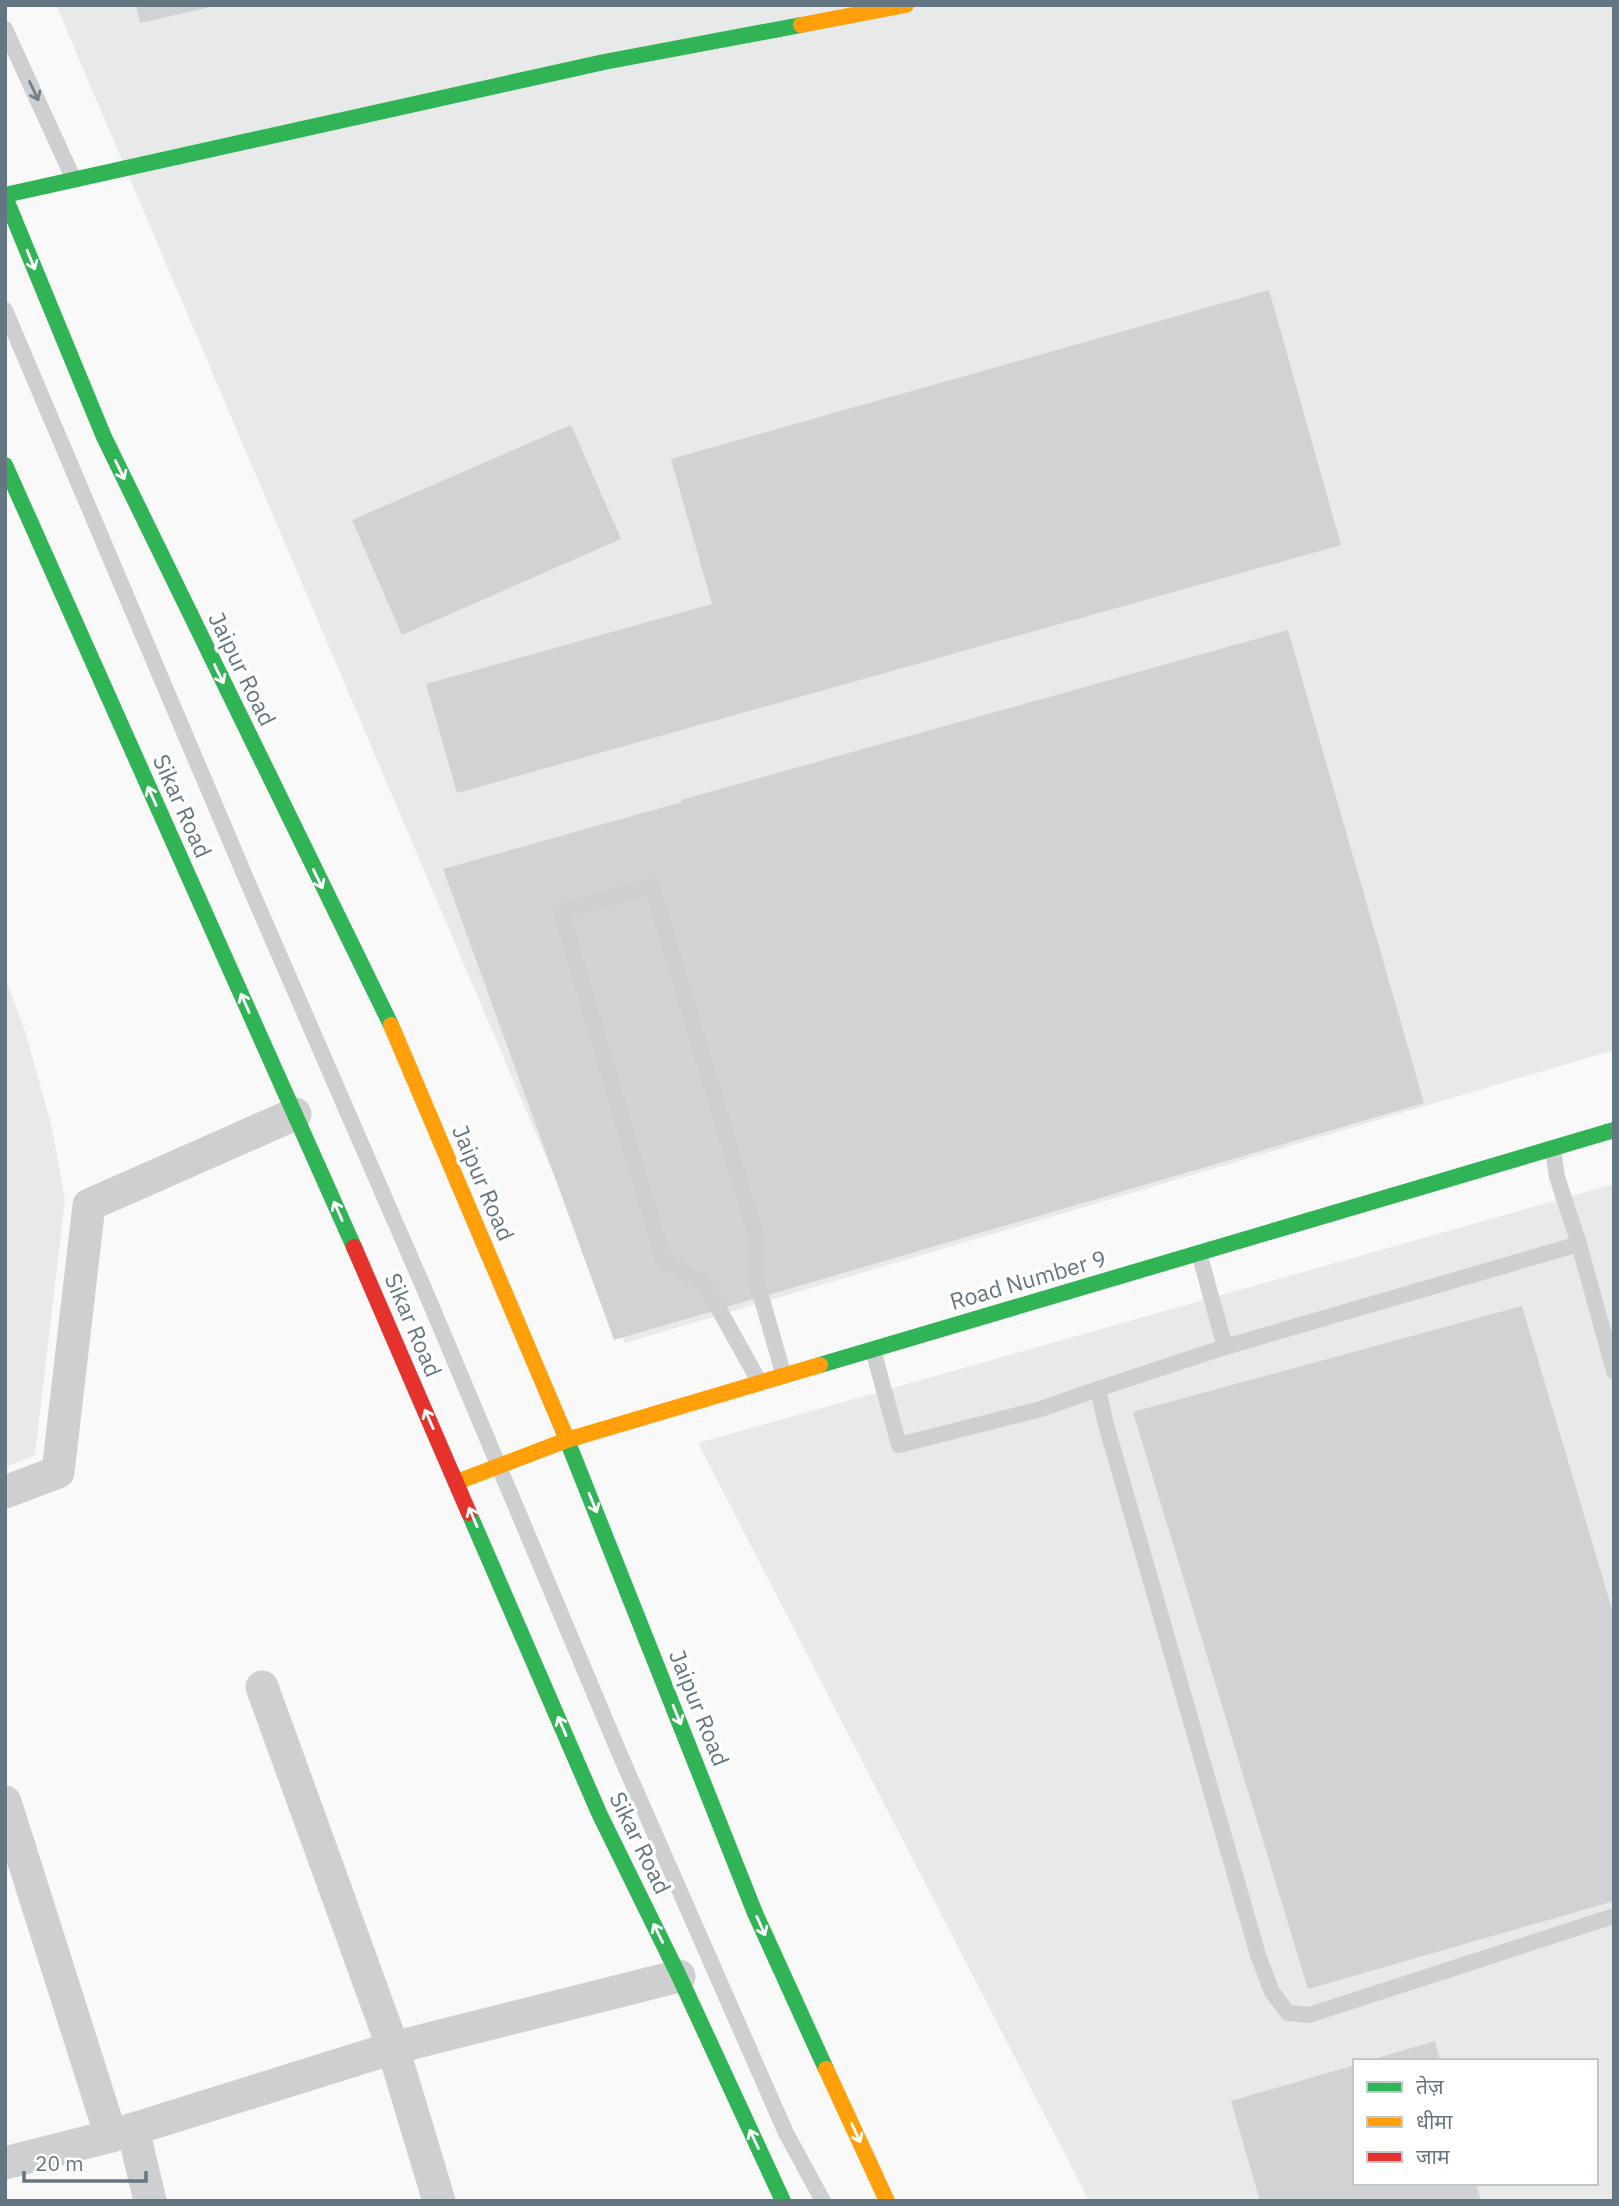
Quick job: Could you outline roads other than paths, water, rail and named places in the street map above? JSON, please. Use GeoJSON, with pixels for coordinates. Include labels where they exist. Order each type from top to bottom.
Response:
{"type":"FeatureCollection","features":[{"type":"Feature","properties":{"kind":"main road"},"geometry":{"type":"LineString","coordinates":[[5,196],[604,62],[906,5]]}},
{"type":"Feature","properties":{"kind":"main road","name":"Jaipur Road"},"geometry":{"type":"LineString","coordinates":[[5,196],[104,437],[391,1026],[568,1440],[755,1913],[887,2201]]}},
{"type":"Feature","properties":{"kind":"main road","name":"Sikar Road"},"geometry":{"type":"LineString","coordinates":[[5,465],[295,1114],[599,1813],[679,1976],[783,2201]]}},
{"type":"Feature","properties":{"kind":"main road","name":"Road Number 9"},"geometry":{"type":"LineString","coordinates":[[457,1482],[568,1440],[1614,1130]]}},
{"type":"Feature","properties":{"kind":"street"},"geometry":{"type":"LineString","coordinates":[[5,1492],[58,1472],[89,1205],[295,1114]]}},
{"type":"Feature","properties":{"kind":"street"},"geometry":{"type":"LineString","coordinates":[[262,1687],[393,2048],[439,2201]]}},
{"type":"Feature","properties":{"kind":"street"},"geometry":{"type":"LineString","coordinates":[[5,1802],[122,2132],[150,2201]]}},
{"type":"Feature","properties":{"kind":"street"},"geometry":{"type":"LineString","coordinates":[[5,2163],[122,2132],[393,2048],[679,1976]]}},
{"type":"Feature","properties":{"kind":"lane"},"geometry":{"type":"LineString","coordinates":[[5,29],[74,180]]}},
{"type":"Feature","properties":{"kind":"lane"},"geometry":{"type":"LineString","coordinates":[[5,310],[621,1757],[786,2133],[823,2201]]}},
{"type":"Feature","properties":{"kind":"lane"},"geometry":{"type":"LineString","coordinates":[[760,1383],[706,1286],[663,1259],[561,911],[652,886],[756,1236],[756,1279],[784,1376]]}},
{"type":"Feature","properties":{"kind":"lane"},"geometry":{"type":"LineString","coordinates":[[1553,1149],[1557,1177],[1579,1244],[1614,1371]]}},
{"type":"Feature","properties":{"kind":"lane"},"geometry":{"type":"LineString","coordinates":[[873,1350],[900,1445],[1041,1409],[1225,1347],[1579,1244]]}},
{"type":"Feature","properties":{"kind":"lane"},"geometry":{"type":"LineString","coordinates":[[1199,1253],[1225,1347]]}},
{"type":"Feature","properties":{"kind":"lane"},"geometry":{"type":"LineString","coordinates":[[1097,1389],[1258,1955],[1272,1992],[1288,2013],[1309,2015],[1614,1916]]}}]}
